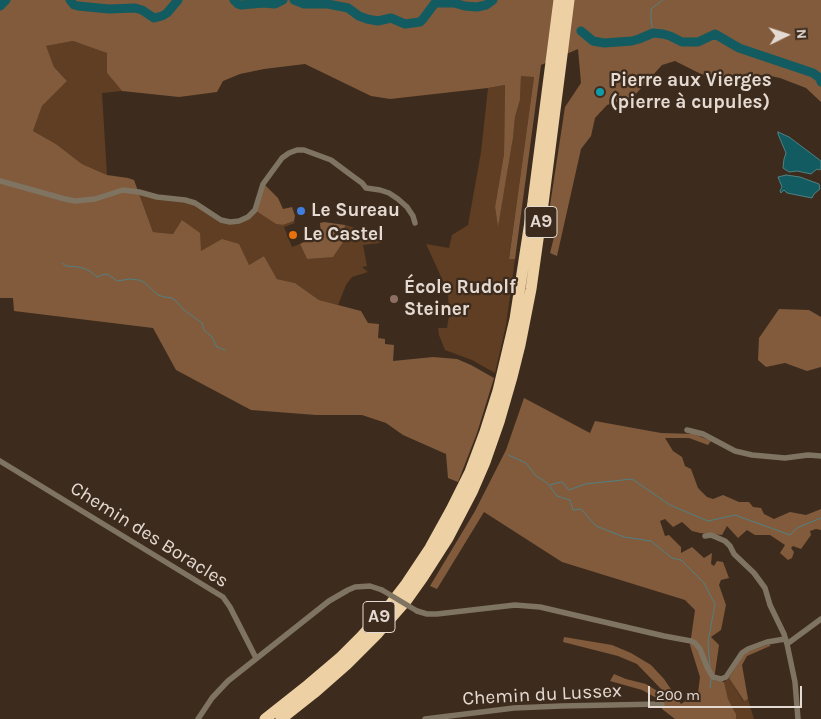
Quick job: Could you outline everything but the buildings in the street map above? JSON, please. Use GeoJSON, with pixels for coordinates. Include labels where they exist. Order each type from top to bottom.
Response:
{"type":"FeatureCollection","features":[{"type":"Feature","properties":{"kind":"highway","name":"A9"},"geometry":{"type":"LineString","coordinates":[[281,719],[348,664],[388,622],[410,595],[448,538],[467,490],[485,432],[508,374],[525,320],[536,261],[555,64],[559,0]]}},
{"type":"Feature","properties":{"kind":"highway","name":"A9"},"geometry":{"type":"LineString","coordinates":[[555,64],[569,0]]}},
{"type":"Feature","properties":{"kind":"highway","name":"A9"},"geometry":{"type":"LineString","coordinates":[[264,719],[330,667],[361,637],[406,584],[467,490]]}},
{"type":"Feature","properties":{"kind":"street"},"geometry":{"type":"LineString","coordinates":[[0,181],[75,201],[96,199],[123,190],[185,200],[195,203],[220,220],[230,222],[248,217],[255,210],[263,184],[282,158],[288,153],[304,150],[330,160],[351,174],[366,188],[380,190],[398,198],[414,216],[415,223]]}},
{"type":"Feature","properties":{"kind":"street"},"geometry":{"type":"LineString","coordinates":[[687,430],[703,434],[735,451],[752,455],[785,458],[808,455],[821,456]]}},
{"type":"Feature","properties":{"kind":"street","name":"Chemin des Boracles"},"geometry":{"type":"LineString","coordinates":[[0,461],[223,596],[256,658]]}},
{"type":"Feature","properties":{"kind":"street"},"geometry":{"type":"LineString","coordinates":[[705,536],[711,535],[725,541],[734,554],[754,573],[765,588],[770,605],[786,641],[795,682],[798,719]]}},
{"type":"Feature","properties":{"kind":"street"},"geometry":{"type":"LineString","coordinates":[[198,719],[212,698],[228,680],[329,601],[355,587],[370,586],[382,590],[417,611],[427,614],[515,605],[540,607],[691,641],[700,649],[713,677],[718,679],[726,677],[742,653],[748,649],[767,642],[786,641],[821,619]]}},
{"type":"Feature","properties":{"kind":"street","name":"Chemin du Lussex"},"geometry":{"type":"LineString","coordinates":[[425,719],[514,708],[662,704]]}},
{"type":"Feature","properties":{"kind":"shaded area"},"geometry":{"type":"Polygon","coordinates":[[[0,0],[821,0],[821,102],[806,88],[780,78],[766,75],[722,77],[701,74],[675,61],[662,65],[634,96],[607,105],[595,118],[591,136],[581,149],[557,256],[550,253],[556,229],[547,225],[565,107],[581,83],[578,49],[541,65],[515,259],[509,259],[534,77],[521,76],[520,100],[515,117],[498,227],[495,207],[504,154],[505,85],[390,99],[371,96],[305,64],[240,74],[223,81],[217,92],[179,97],[122,91],[107,73],[107,53],[73,41],[46,46],[54,67],[67,81],[42,106],[33,131],[56,144],[82,164],[107,175],[134,180],[153,232],[173,234],[182,220],[200,233],[201,251],[222,239],[239,244],[249,265],[264,256],[277,279],[295,283],[319,300],[361,311],[368,323],[379,324],[378,338],[385,339],[385,344],[394,345],[393,361],[433,357],[457,359],[494,378],[477,433],[458,482],[448,478],[446,454],[403,435],[386,423],[362,415],[316,415],[251,410],[176,370],[153,328],[14,311],[13,298],[0,298],[0,0]]]}},
{"type":"Feature","properties":{"kind":"shaded area"},"geometry":{"type":"Polygon","coordinates":[[[73,41],[108,53],[107,73],[122,91],[102,93],[107,175],[82,164],[56,144],[33,131],[42,106],[67,81],[54,67],[45,46],[73,41]]]}},
{"type":"Feature","properties":{"kind":"shaded area"},"geometry":{"type":"Polygon","coordinates":[[[521,75],[534,77],[509,258],[515,259],[506,325],[495,373],[472,360],[445,350],[438,328],[447,328],[449,316],[448,293],[446,284],[426,244],[449,248],[452,235],[468,225],[481,152],[488,88],[505,85],[504,154],[495,207],[498,225],[515,117],[520,100],[521,75]]]}},
{"type":"Feature","properties":{"kind":"shaded area"},"geometry":{"type":"Polygon","coordinates":[[[265,185],[278,198],[283,209],[292,207],[295,216],[294,221],[283,225],[276,224],[256,211],[265,185]]]}},
{"type":"Feature","properties":{"kind":"shaded area"},"geometry":{"type":"Polygon","coordinates":[[[139,194],[194,205],[229,224],[256,211],[276,224],[283,225],[294,221],[295,223],[284,227],[292,247],[300,244],[307,259],[343,242],[345,225],[368,232],[382,240],[380,243],[363,245],[367,266],[362,267],[368,272],[352,277],[346,285],[338,305],[319,300],[295,283],[277,279],[264,256],[249,265],[201,251],[183,220],[173,234],[153,232],[139,194]]]}},
{"type":"Feature","properties":{"kind":"shaded area"},"geometry":{"type":"Polygon","coordinates":[[[320,223],[345,225],[343,242],[333,257],[307,259],[300,244],[306,241],[317,240],[321,235],[320,223]]]}},
{"type":"Feature","properties":{"kind":"shaded area"},"geometry":{"type":"Polygon","coordinates":[[[779,309],[809,310],[821,317],[821,367],[807,371],[785,363],[766,367],[758,360],[759,338],[779,309]]]}},
{"type":"Feature","properties":{"kind":"shaded area"},"geometry":{"type":"Polygon","coordinates":[[[524,398],[590,433],[595,421],[661,433],[694,434],[711,441],[708,445],[689,438],[665,438],[673,451],[682,457],[685,466],[691,469],[698,488],[707,497],[713,499],[723,495],[739,502],[749,502],[753,507],[761,508],[764,514],[774,519],[790,512],[806,515],[821,509],[821,530],[810,531],[811,535],[801,549],[793,546],[791,548],[794,552],[792,558],[788,560],[780,553],[785,545],[770,535],[755,535],[747,530],[738,538],[727,526],[722,535],[692,531],[682,522],[673,527],[665,519],[660,521],[665,536],[669,535],[681,547],[681,553],[692,547],[704,558],[712,553],[711,564],[714,566],[717,561],[723,562],[729,578],[721,580],[719,585],[726,605],[721,630],[711,637],[719,645],[714,680],[724,682],[728,699],[736,714],[736,719],[675,719],[662,709],[662,701],[642,690],[610,681],[614,674],[646,684],[662,694],[663,691],[637,664],[618,656],[563,642],[564,637],[612,645],[631,653],[651,665],[664,679],[681,704],[698,693],[700,677],[690,645],[695,610],[685,600],[562,562],[484,512],[437,589],[430,586],[475,511],[506,450],[524,398]]]}},
{"type":"Feature","properties":{"kind":"shaded area"},"geometry":{"type":"Polygon","coordinates":[[[770,644],[770,646],[747,656],[742,665],[748,699],[744,701],[729,678],[744,653],[770,644]]]}},
{"type":"Feature","properties":{"kind":"shaded area"},"geometry":{"type":"Polygon","coordinates":[[[729,678],[743,701],[748,699],[754,719],[736,719],[736,714],[728,699],[724,682],[729,678]]]}},
{"type":"Feature","properties":{"kind":"water"},"geometry":{"type":"Polygon","coordinates":[[[778,132],[789,137],[821,161],[821,169],[817,169],[811,174],[797,171],[789,172],[783,168],[786,153],[778,132]]]}},
{"type":"Feature","properties":{"kind":"water"},"geometry":{"type":"Polygon","coordinates":[[[786,175],[800,177],[819,184],[820,189],[812,198],[787,193],[784,190],[781,193],[782,187],[778,177],[786,175]]]}},
{"type":"Feature","properties":{"kind":"waterway"},"geometry":{"type":"LineString","coordinates":[[0,6],[6,0]]}},
{"type":"Feature","properties":{"kind":"waterway"},"geometry":{"type":"LineString","coordinates":[[70,0],[74,5],[78,6],[109,9],[135,8],[154,18],[167,13],[178,0]]}},
{"type":"Feature","properties":{"kind":"waterway"},"geometry":{"type":"LineString","coordinates":[[234,0],[241,5],[275,4],[283,0]]}},
{"type":"Feature","properties":{"kind":"waterway"},"geometry":{"type":"LineString","coordinates":[[294,0],[304,4],[328,4],[348,8],[367,19],[378,21],[391,18],[405,24],[420,22],[435,3],[454,3],[477,7],[486,5],[493,0]]}},
{"type":"Feature","properties":{"kind":"waterway"},"geometry":{"type":"LineString","coordinates":[[653,33],[651,11],[652,8],[663,0]]}},
{"type":"Feature","properties":{"kind":"waterway"},"geometry":{"type":"LineString","coordinates":[[581,31],[593,41],[604,43],[632,41],[653,33],[670,36],[682,42],[698,42],[715,34],[739,48],[813,73],[820,78],[821,82]]}},
{"type":"Feature","properties":{"kind":"waterway"},"geometry":{"type":"LineString","coordinates":[[62,263],[66,266],[86,269],[97,277],[105,274],[117,281],[129,279],[145,283],[158,295],[175,300],[184,310],[202,323],[204,330],[212,337],[217,347],[225,350]]}},
{"type":"Feature","properties":{"kind":"waterway"},"geometry":{"type":"LineString","coordinates":[[508,455],[526,463],[536,476],[549,485],[557,496],[570,500],[573,510],[581,509],[596,526],[624,537],[651,541],[672,558],[681,560],[704,583],[715,604],[708,642],[710,667]]}},
{"type":"Feature","properties":{"kind":"waterway"},"geometry":{"type":"LineString","coordinates":[[550,485],[561,482],[569,490],[585,484],[632,479],[670,505],[708,521],[735,515],[790,535],[797,528],[821,518]]}},
{"type":"Feature","properties":{"kind":"waterway"},"geometry":{"type":"LineString","coordinates":[[710,688],[711,679]]}},
{"type":"Feature","properties":{"kind":"place","name":"Pierre aux Vierges (pierre à cupules)"},"geometry":{"type":"Point","coordinates":[600,92]}},
{"type":"Feature","properties":{"kind":"place","name":"Le Sureau"},"geometry":{"type":"Point","coordinates":[301,211]}},
{"type":"Feature","properties":{"kind":"place","name":"Le Castel"},"geometry":{"type":"Point","coordinates":[293,235]}},
{"type":"Feature","properties":{"kind":"place","name":"École Rudolf Steiner"},"geometry":{"type":"Point","coordinates":[394,299]}}]}
